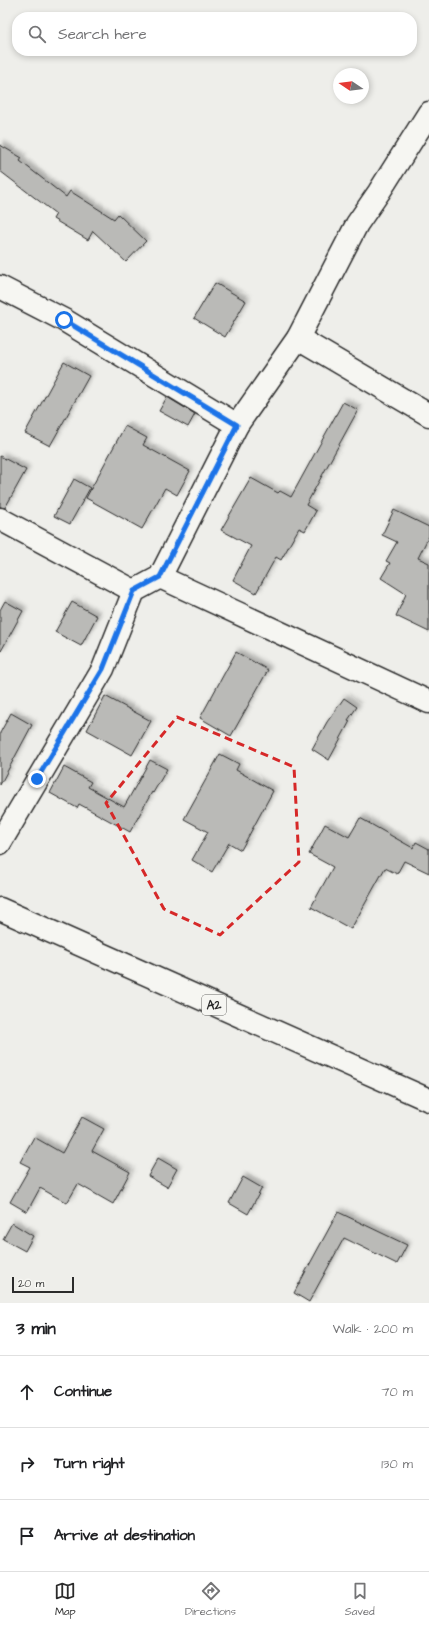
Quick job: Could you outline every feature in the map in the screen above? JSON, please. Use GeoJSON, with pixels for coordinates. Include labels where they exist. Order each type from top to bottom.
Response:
{"type":"FeatureCollection","features":[{"type":"Feature","properties":{"kind":"main road"},"geometry":{"type":"LineString","coordinates":[[0,843],[103,669],[134,591],[160,577],[237,425],[298,338],[357,224],[379,192],[429,112]]}},
{"type":"Feature","properties":{"kind":"main road"},"geometry":{"type":"LineString","coordinates":[[0,287],[64,320],[237,425]]}},
{"type":"Feature","properties":{"kind":"main road"},"geometry":{"type":"LineString","coordinates":[[298,338],[429,415]]}},
{"type":"Feature","properties":{"kind":"main road"},"geometry":{"type":"LineString","coordinates":[[0,519],[134,591]]}},
{"type":"Feature","properties":{"kind":"main road"},"geometry":{"type":"LineString","coordinates":[[160,577],[429,702]]}},
{"type":"Feature","properties":{"kind":"main road","name":"A2"},"geometry":{"type":"LineString","coordinates":[[0,909],[429,1100]]}},
{"type":"Feature","properties":{"kind":"highlighted area"},"geometry":{"type":"Polygon","coordinates":[[[177,717],[294,767],[299,862],[220,935],[164,909],[106,803],[177,717]]]}},
{"type":"Feature","properties":{"kind":"building"},"geometry":{"type":"Polygon","coordinates":[[[0,145],[22,158],[20,161],[66,197],[70,191],[114,219],[118,214],[146,241],[126,262],[93,231],[88,240],[53,219],[56,214],[0,171],[0,145]]]}},
{"type":"Feature","properties":{"kind":"building"},"geometry":{"type":"Polygon","coordinates":[[[215,283],[246,301],[225,337],[194,318],[215,283]]]}},
{"type":"Feature","properties":{"kind":"building"},"geometry":{"type":"Polygon","coordinates":[[[64,362],[89,376],[50,446],[25,433],[64,362]]]}},
{"type":"Feature","properties":{"kind":"building"},"geometry":{"type":"Polygon","coordinates":[[[167,397],[195,414],[188,427],[159,411],[167,397]]]}},
{"type":"Feature","properties":{"kind":"building"},"geometry":{"type":"Polygon","coordinates":[[[343,402],[358,410],[306,505],[316,511],[305,531],[299,528],[281,560],[276,557],[256,593],[233,580],[251,546],[221,530],[251,478],[278,493],[280,491],[291,497],[343,402]]]}},
{"type":"Feature","properties":{"kind":"building"},"geometry":{"type":"Polygon","coordinates":[[[125,426],[147,438],[143,445],[190,471],[177,495],[165,488],[142,529],[86,498],[125,426]]]}},
{"type":"Feature","properties":{"kind":"building"},"geometry":{"type":"Polygon","coordinates":[[[0,456],[26,470],[5,508],[0,507],[0,456]]]}},
{"type":"Feature","properties":{"kind":"building"},"geometry":{"type":"Polygon","coordinates":[[[74,479],[90,488],[70,524],[54,516],[74,479]]]}},
{"type":"Feature","properties":{"kind":"building"},"geometry":{"type":"Polygon","coordinates":[[[394,510],[429,527],[429,536],[418,558],[429,563],[429,632],[396,616],[406,594],[381,578],[390,563],[386,561],[397,542],[382,535],[394,510]]]}},
{"type":"Feature","properties":{"kind":"building"},"geometry":{"type":"Polygon","coordinates":[[[5,601],[23,611],[0,653],[0,610],[5,601]]]}},
{"type":"Feature","properties":{"kind":"building"},"geometry":{"type":"Polygon","coordinates":[[[72,602],[97,616],[81,646],[55,632],[72,602]]]}},
{"type":"Feature","properties":{"kind":"building"},"geometry":{"type":"Polygon","coordinates":[[[236,652],[268,670],[231,736],[200,718],[236,652]]]}},
{"type":"Feature","properties":{"kind":"building"},"geometry":{"type":"Polygon","coordinates":[[[105,696],[151,721],[132,755],[87,730],[105,696]]]}},
{"type":"Feature","properties":{"kind":"building"},"geometry":{"type":"Polygon","coordinates":[[[344,698],[357,707],[348,720],[350,721],[329,760],[312,749],[327,722],[344,698]]]}},
{"type":"Feature","properties":{"kind":"building"},"geometry":{"type":"Polygon","coordinates":[[[11,713],[32,725],[0,785],[0,733],[11,713]]]}},
{"type":"Feature","properties":{"kind":"building"},"geometry":{"type":"Polygon","coordinates":[[[220,754],[239,764],[236,770],[273,791],[241,850],[229,843],[212,872],[192,860],[208,832],[184,819],[220,754]]]}},
{"type":"Feature","properties":{"kind":"building"},"geometry":{"type":"Polygon","coordinates":[[[150,760],[167,769],[153,793],[152,792],[130,832],[79,804],[77,808],[50,793],[64,767],[91,782],[88,787],[124,807],[150,760]]]}},
{"type":"Feature","properties":{"kind":"building"},"geometry":{"type":"Polygon","coordinates":[[[360,818],[413,848],[416,842],[429,849],[429,873],[404,861],[397,874],[385,868],[351,929],[311,907],[333,867],[309,854],[325,824],[349,837],[360,818]]]}},
{"type":"Feature","properties":{"kind":"building"},"geometry":{"type":"Polygon","coordinates":[[[82,1117],[104,1129],[92,1151],[130,1172],[113,1204],[78,1184],[67,1203],[40,1188],[27,1212],[10,1202],[30,1167],[20,1162],[34,1137],[62,1153],[82,1117]]]}},
{"type":"Feature","properties":{"kind":"building"},"geometry":{"type":"Polygon","coordinates":[[[158,1158],[177,1169],[167,1187],[148,1176],[158,1158]]]}},
{"type":"Feature","properties":{"kind":"building"},"geometry":{"type":"Polygon","coordinates":[[[243,1177],[262,1188],[248,1214],[229,1203],[243,1177]]]}},
{"type":"Feature","properties":{"kind":"building"},"geometry":{"type":"Polygon","coordinates":[[[338,1212],[407,1245],[397,1264],[344,1238],[309,1302],[294,1293],[338,1212]]]}},
{"type":"Feature","properties":{"kind":"building"},"geometry":{"type":"Polygon","coordinates":[[[12,1223],[33,1236],[25,1251],[3,1239],[12,1223]]]}},
{"type":"Feature","properties":{"kind":"route"},"geometry":{"type":"LineString","coordinates":[[37,779],[103,669],[134,591],[160,577],[237,425],[64,320]]}}]}
